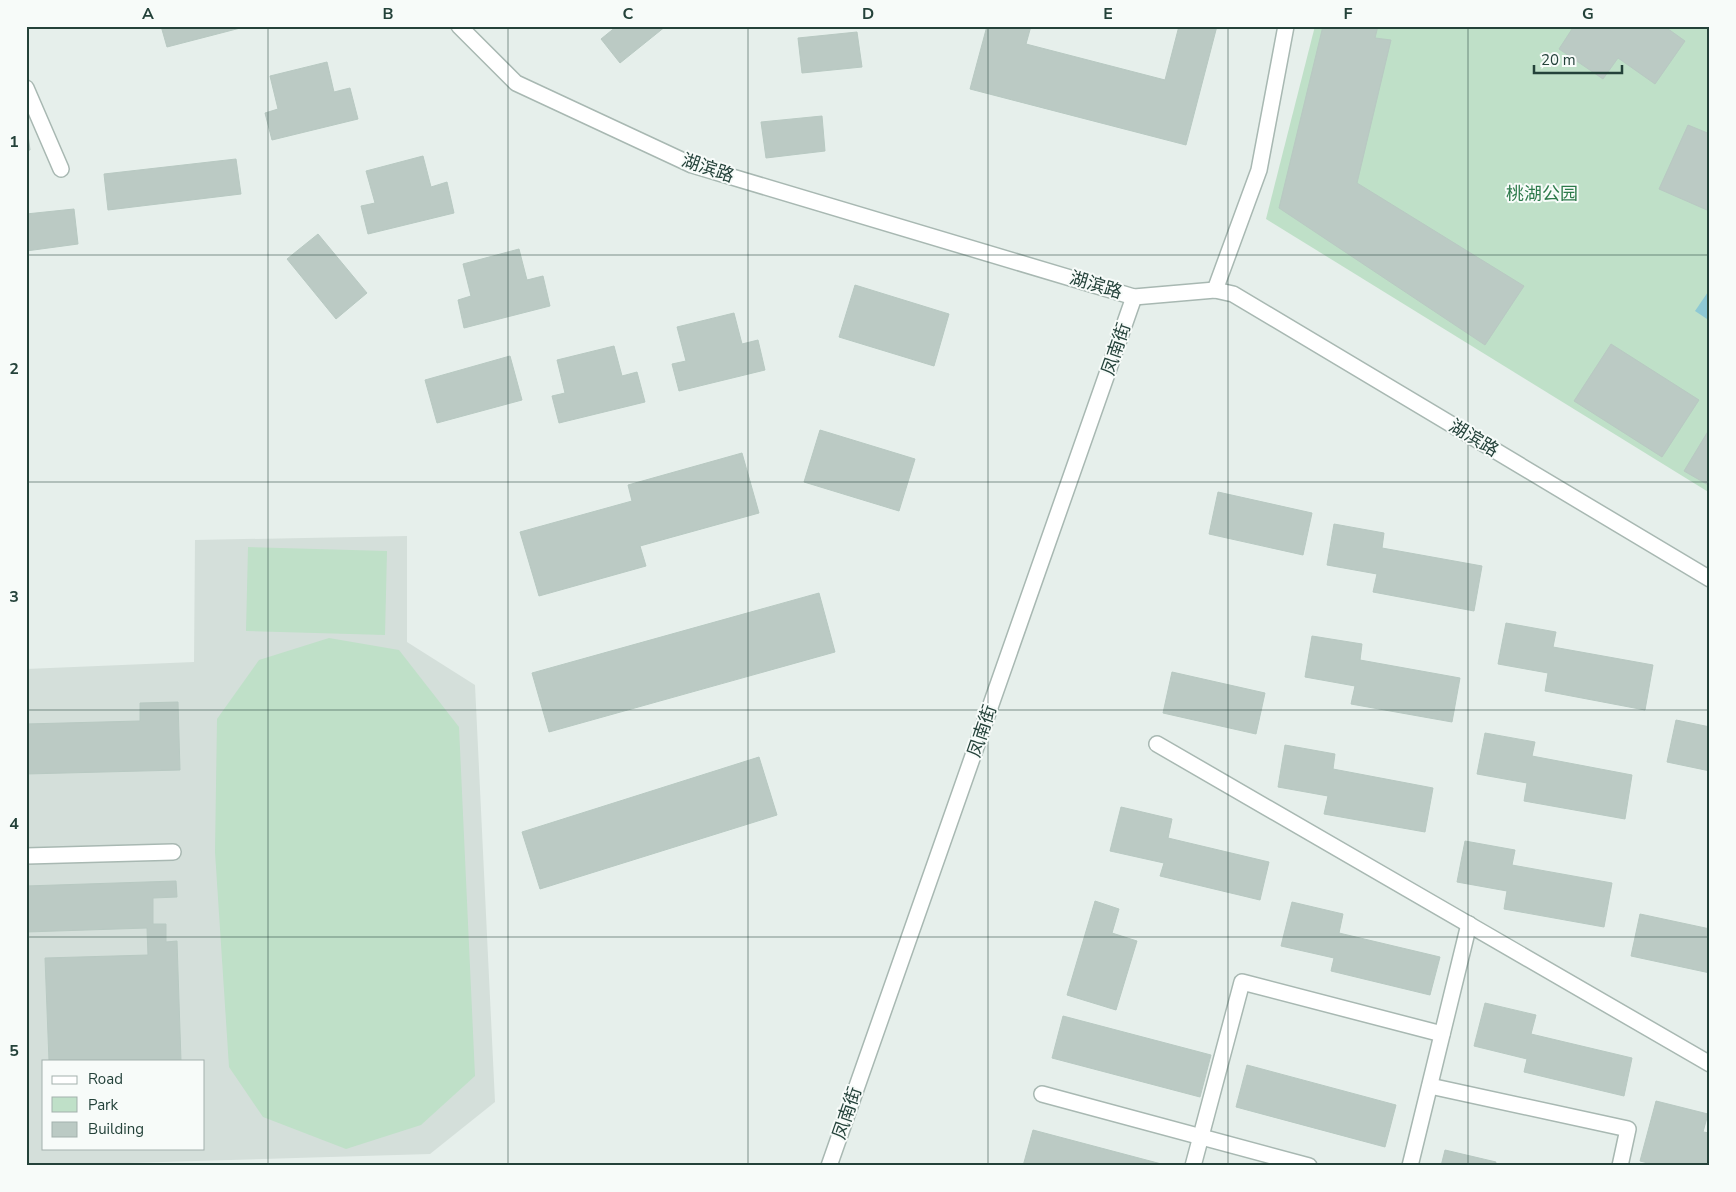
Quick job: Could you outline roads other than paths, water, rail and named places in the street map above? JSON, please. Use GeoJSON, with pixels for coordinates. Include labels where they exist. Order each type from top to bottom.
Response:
{"type":"FeatureCollection","features":[{"type":"Feature","properties":{"kind":"street","name":"湖滨路"},"geometry":{"type":"LineString","coordinates":[[460,26],[516,83],[692,165],[1134,297],[1216,290],[1233,294],[1710,579]]}},
{"type":"Feature","properties":{"kind":"street"},"geometry":{"type":"LineString","coordinates":[[1216,290],[1259,170],[1286,26]]}},
{"type":"Feature","properties":{"kind":"street"},"geometry":{"type":"LineString","coordinates":[[26,88],[61,169]]}},
{"type":"Feature","properties":{"kind":"street","name":"凤南街"},"geometry":{"type":"LineString","coordinates":[[829,1166],[1134,297]]}},
{"type":"Feature","properties":{"kind":"street"},"geometry":{"type":"LineString","coordinates":[[1157,744],[1710,1064]]}},
{"type":"Feature","properties":{"kind":"street"},"geometry":{"type":"LineString","coordinates":[[26,856],[173,852]]}},
{"type":"Feature","properties":{"kind":"street"},"geometry":{"type":"LineString","coordinates":[[1410,1166],[1469,924]]}},
{"type":"Feature","properties":{"kind":"street"},"geometry":{"type":"LineString","coordinates":[[1193,1166],[1242,982],[1442,1034]]}},
{"type":"Feature","properties":{"kind":"street"},"geometry":{"type":"LineString","coordinates":[[1430,1086],[1628,1129],[1620,1166]]}},
{"type":"Feature","properties":{"kind":"street"},"geometry":{"type":"LineString","coordinates":[[1042,1094],[1309,1166]]}},
{"type":"Feature","properties":{"kind":"water"},"geometry":{"type":"Polygon","coordinates":[[[1710,289],[1710,321],[1695,311],[1710,289]]]}},
{"type":"Feature","properties":{"kind":"park label","name":"桃湖公园"},"geometry":{"type":"Point","coordinates":[1542,194]}}]}
